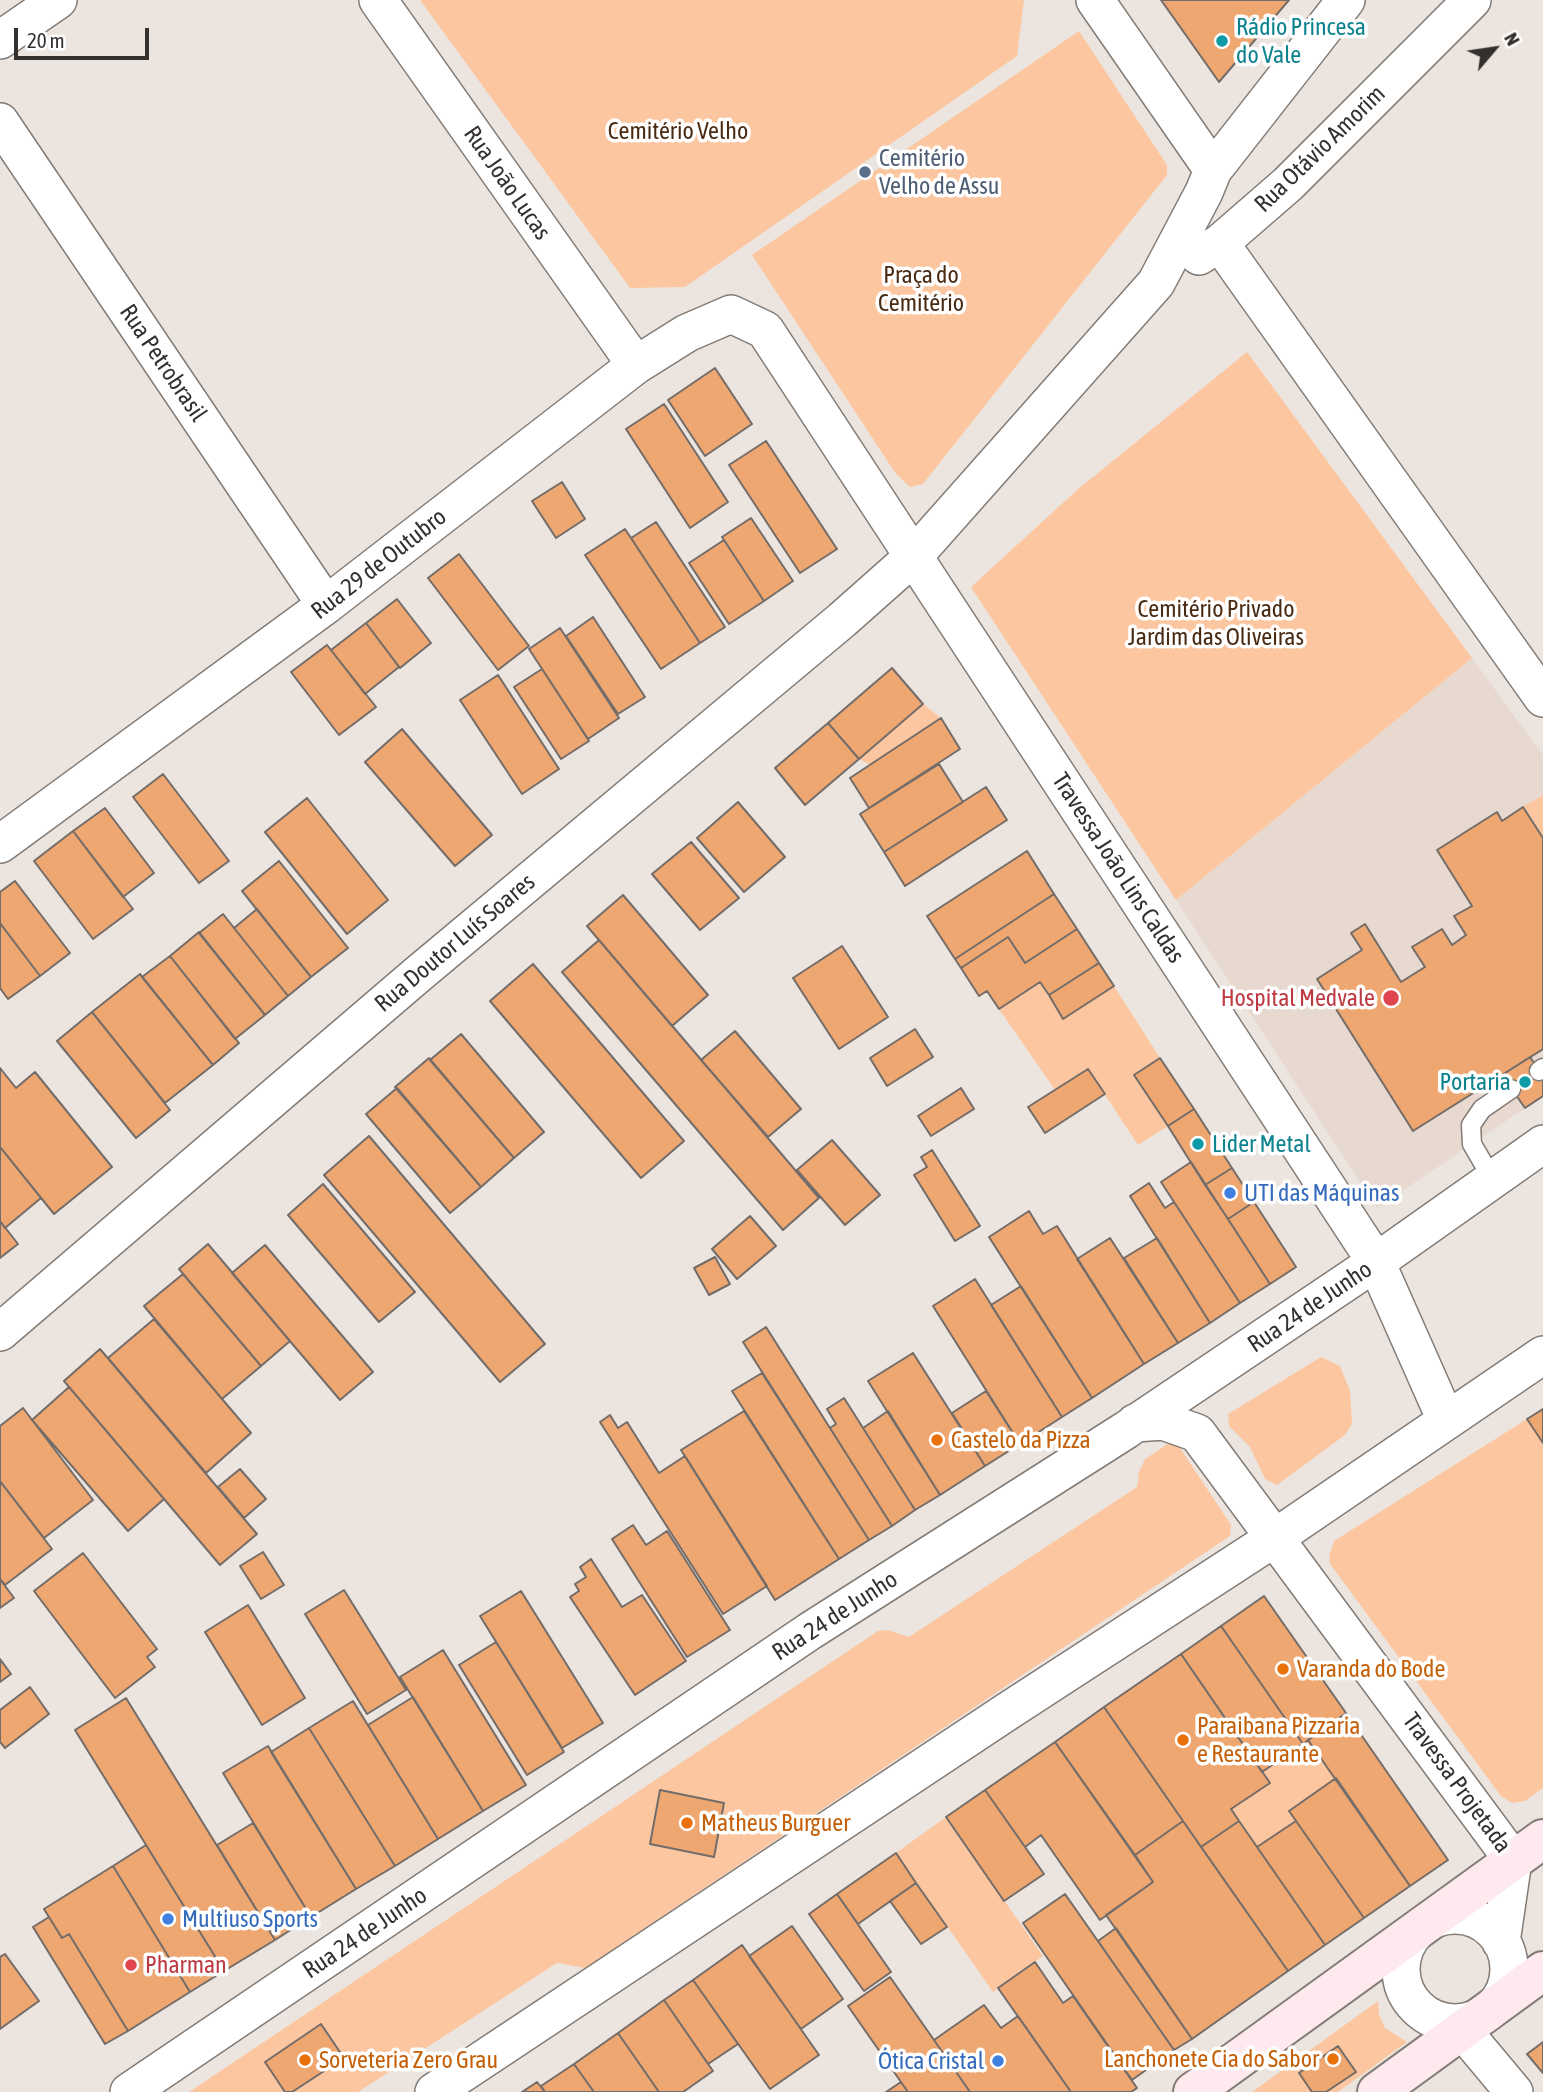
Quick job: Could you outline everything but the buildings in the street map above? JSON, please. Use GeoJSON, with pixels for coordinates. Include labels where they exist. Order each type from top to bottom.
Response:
{"type":"FeatureCollection","features":[{"type":"Feature","properties":{"kind":"street"},"geometry":{"type":"LineString","coordinates":[[0,40],[58,0]]}},
{"type":"Feature","properties":{"kind":"street","name":"Rua João Lucas"},"geometry":{"type":"LineString","coordinates":[[378,0],[636,365]]}},
{"type":"Feature","properties":{"kind":"street"},"geometry":{"type":"LineString","coordinates":[[1095,0],[1213,170]]}},
{"type":"Feature","properties":{"kind":"street","name":"Rua Otávio Amorim"},"geometry":{"type":"LineString","coordinates":[[914,557],[1156,283],[1213,170],[1346,0]]}},
{"type":"Feature","properties":{"kind":"street","name":"Rua Otávio Amorim"},"geometry":{"type":"LineString","coordinates":[[1156,283],[1220,243],[1288,184],[1472,0]]}},
{"type":"Feature","properties":{"kind":"street","name":"Rua Petrobrasil"},"geometry":{"type":"LineString","coordinates":[[0,121],[326,605]]}},
{"type":"Feature","properties":{"kind":"street"},"geometry":{"type":"LineString","coordinates":[[1220,243],[1543,698]]}},
{"type":"Feature","properties":{"kind":"street","name":"Rua 29 de Outubro"},"geometry":{"type":"LineString","coordinates":[[0,844],[326,605],[636,365],[687,333],[731,314],[765,330]]}},
{"type":"Feature","properties":{"kind":"street","name":"Travessa João Lins Caldas"},"geometry":{"type":"LineString","coordinates":[[765,330],[1377,1262],[1446,1420]]}},
{"type":"Feature","properties":{"kind":"street","name":"Rua Doutor Luís Soares"},"geometry":{"type":"LineString","coordinates":[[0,1332],[417,975],[914,557]]}},
{"type":"Feature","properties":{"kind":"street","name":"Rua 24 de Junho"},"geometry":{"type":"LineString","coordinates":[[129,2092],[810,1631],[1135,1423],[1377,1262],[1543,1144]]}},
{"type":"Feature","properties":{"kind":"street"},"geometry":{"type":"LineString","coordinates":[[434,2092],[1008,1710],[1276,1538],[1543,1355]]}},
{"type":"Feature","properties":{"kind":"street","name":"Travessa Projetada"},"geometry":{"type":"LineString","coordinates":[[1135,1423],[1163,1421],[1196,1433],[1276,1538],[1528,1849],[1501,1942]]}},
{"type":"Feature","properties":{"kind":"street"},"geometry":{"type":"LineString","coordinates":[[1194,2092],[1528,1849]]}},
{"type":"Feature","properties":{"kind":"street"},"geometry":{"type":"LineString","coordinates":[[1465,1916],[1492,1930],[1501,1942],[1509,1967],[1507,1985],[1499,2000],[1475,2022],[1447,2023],[1433,2019],[1411,2001],[1400,1975],[1401,1960],[1405,1947],[1423,1925],[1437,1918],[1465,1916]]}},
{"type":"Feature","properties":{"kind":"street"},"geometry":{"type":"LineString","coordinates":[[1377,2092],[1543,1971]]}},
{"type":"Feature","properties":{"kind":"street"},"geometry":{"type":"LineString","coordinates":[[1475,2022],[1514,2092]]}},
{"type":"Feature","properties":{"kind":"lane"},"geometry":{"type":"LineString","coordinates":[[1493,1180],[1472,1144],[1471,1125],[1482,1109],[1511,1089]]}},
{"type":"Feature","properties":{"kind":"shaded area","name":"Hospital Medvale"},"geometry":{"type":"Polygon","coordinates":[[[1472,658],[1543,755],[1543,1096],[1377,1208],[1176,900],[1472,658]]]}},
{"type":"Feature","properties":{"kind":"green space","name":"Cemitério Velho"},"geometry":{"type":"Polygon","coordinates":[[[420,0],[1024,0],[1017,56],[685,287],[630,288],[420,0]]]}},
{"type":"Feature","properties":{"kind":"green space","name":"Praça do Cemitério"},"geometry":{"type":"Polygon","coordinates":[[[1079,31],[1167,165],[1167,175],[923,484],[910,487],[896,474],[752,255],[1079,31]]]}},
{"type":"Feature","properties":{"kind":"green space","name":"Cemitério Privado Jardim das Oliveiras"},"geometry":{"type":"Polygon","coordinates":[[[1247,352],[1472,658],[1176,900],[971,587],[1077,490],[1247,352]]]}},
{"type":"Feature","properties":{"kind":"green space"},"geometry":{"type":"Polygon","coordinates":[[[923,704],[941,718],[870,765],[859,759],[923,704]]]}},
{"type":"Feature","properties":{"kind":"green space"},"geometry":{"type":"Polygon","coordinates":[[[1543,795],[1543,838],[1523,807],[1543,795]]]}},
{"type":"Feature","properties":{"kind":"green space"},"geometry":{"type":"Polygon","coordinates":[[[1040,982],[1063,1019],[1114,986],[1160,1058],[1134,1075],[1168,1126],[1138,1145],[1088,1069],[1055,1090],[999,1009],[1040,982]]]}},
{"type":"Feature","properties":{"kind":"green space"},"geometry":{"type":"Polygon","coordinates":[[[1321,1357],[1340,1366],[1350,1391],[1352,1424],[1345,1435],[1277,1485],[1265,1479],[1250,1447],[1229,1426],[1228,1414],[1321,1357]]]}},
{"type":"Feature","properties":{"kind":"green space"},"geometry":{"type":"Polygon","coordinates":[[[1527,1419],[1543,1443],[1543,1788],[1525,1801],[1512,1803],[1501,1796],[1330,1564],[1329,1556],[1334,1541],[1527,1419]]]}},
{"type":"Feature","properties":{"kind":"green space"},"geometry":{"type":"Polygon","coordinates":[[[1169,1443],[1178,1445],[1231,1525],[1230,1536],[585,1968],[557,1963],[358,2092],[189,2092],[878,1631],[888,1630],[909,1637],[1137,1487],[1139,1472],[1145,1459],[1169,1443]]]}},
{"type":"Feature","properties":{"kind":"green space"},"geometry":{"type":"Polygon","coordinates":[[[1308,1740],[1336,1778],[1296,1821],[1257,1847],[1231,1809],[1270,1783],[1262,1772],[1308,1740]]]}},
{"type":"Feature","properties":{"kind":"green space"},"geometry":{"type":"Polygon","coordinates":[[[946,1817],[1043,1956],[993,1992],[896,1853],[946,1817]]]}},
{"type":"Feature","properties":{"kind":"green space"},"geometry":{"type":"Polygon","coordinates":[[[1378,2001],[1379,2014],[1385,2028],[1407,2042],[1338,2092],[1252,2092],[1378,2001]]]}},
{"type":"Feature","properties":{"kind":"place","name":"Rádio Princesa do Vale"},"geometry":{"type":"Point","coordinates":[1222,41]}},
{"type":"Feature","properties":{"kind":"place","name":"Cemitério Velho de Assu"},"geometry":{"type":"Point","coordinates":[865,172]}},
{"type":"Feature","properties":{"kind":"place","name":"Hospital Medvale"},"geometry":{"type":"Point","coordinates":[1391,998]}},
{"type":"Feature","properties":{"kind":"place","name":"Portaria"},"geometry":{"type":"Point","coordinates":[1525,1082]}},
{"type":"Feature","properties":{"kind":"place","name":"Lider Metal"},"geometry":{"type":"Point","coordinates":[1198,1144]}},
{"type":"Feature","properties":{"kind":"place","name":"UTI das Máquinas"},"geometry":{"type":"Point","coordinates":[1230,1193]}},
{"type":"Feature","properties":{"kind":"place","name":"Castelo da Pizza"},"geometry":{"type":"Point","coordinates":[937,1440]}},
{"type":"Feature","properties":{"kind":"place","name":"Varanda do Bode"},"geometry":{"type":"Point","coordinates":[1283,1669]}},
{"type":"Feature","properties":{"kind":"place","name":"Paraibana Pizzaria e Restaurante"},"geometry":{"type":"Point","coordinates":[1183,1740]}},
{"type":"Feature","properties":{"kind":"place","name":"Matheus Burguer"},"geometry":{"type":"Point","coordinates":[687,1823]}},
{"type":"Feature","properties":{"kind":"place","name":"Multiuso Sports"},"geometry":{"type":"Point","coordinates":[168,1919]}},
{"type":"Feature","properties":{"kind":"place","name":"Pharman"},"geometry":{"type":"Point","coordinates":[131,1965]}},
{"type":"Feature","properties":{"kind":"place","name":"Lanchonete Cia do Sabor"},"geometry":{"type":"Point","coordinates":[1333,2059]}},
{"type":"Feature","properties":{"kind":"place","name":"Sorveteria Zero Grau"},"geometry":{"type":"Point","coordinates":[305,2060]}},
{"type":"Feature","properties":{"kind":"place","name":"Ótica Cristal"},"geometry":{"type":"Point","coordinates":[998,2061]}}]}
